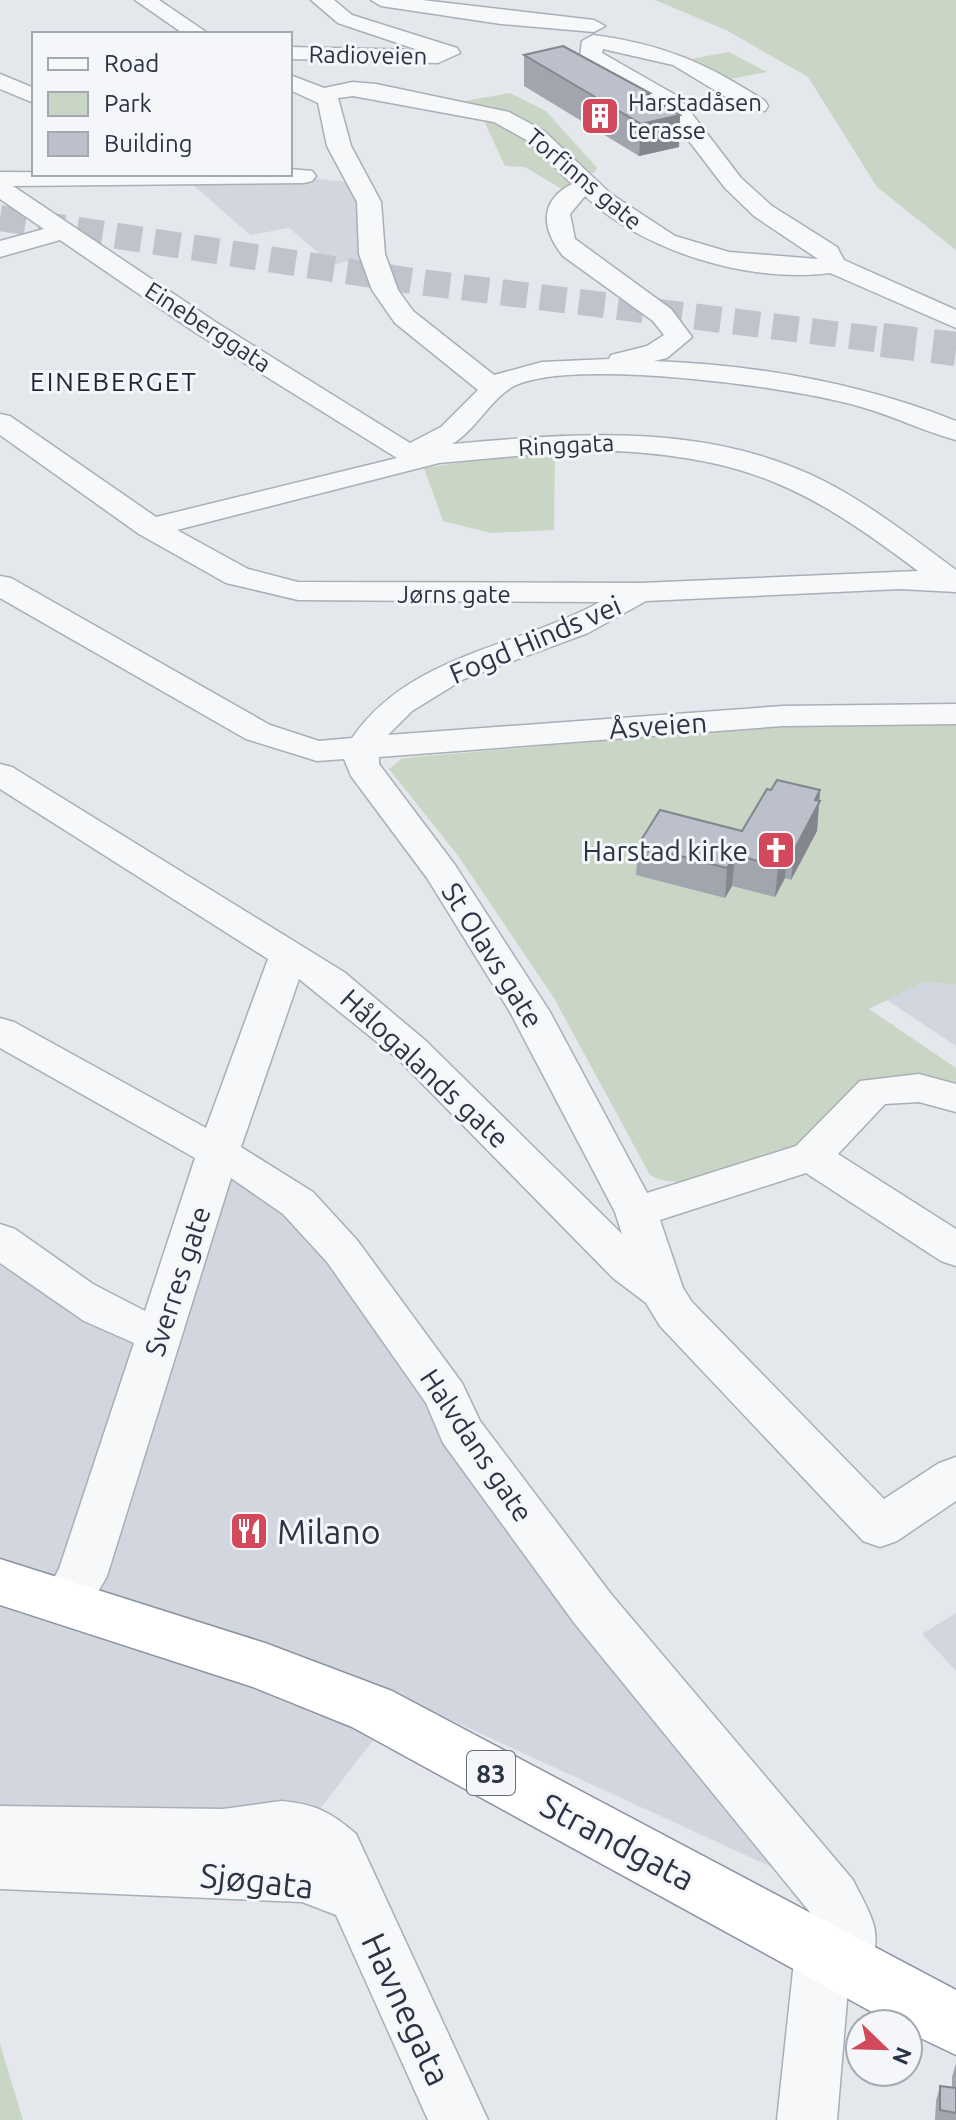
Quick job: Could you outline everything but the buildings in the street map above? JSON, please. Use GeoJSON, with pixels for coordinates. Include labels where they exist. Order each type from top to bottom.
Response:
{"type":"FeatureCollection","features":[{"type":"Feature","properties":{"kind":"highway","name":"Strandgata"},"geometry":{"type":"LineString","coordinates":[[0,1582],[265,1667],[372,1709],[956,2024]]}},
{"type":"Feature","properties":{"kind":"street"},"geometry":{"type":"LineString","coordinates":[[145,0],[195,32]]}},
{"type":"Feature","properties":{"kind":"street","name":"Radioveien"},"geometry":{"type":"LineString","coordinates":[[292,53],[438,57],[449,53],[345,19],[321,0]]}},
{"type":"Feature","properties":{"kind":"street","name":"Radioveien"},"geometry":{"type":"LineString","coordinates":[[381,0],[594,34],[653,50],[683,59],[757,106]]}},
{"type":"Feature","properties":{"kind":"street"},"geometry":{"type":"LineString","coordinates":[[576,2],[594,16],[591,56],[671,102],[740,189],[763,211],[828,252],[833,265],[956,320]]}},
{"type":"Feature","properties":{"kind":"street"},"geometry":{"type":"LineString","coordinates":[[0,81],[32,95]]}},
{"type":"Feature","properties":{"kind":"street","name":"Torfinns gate"},"geometry":{"type":"LineString","coordinates":[[292,83],[322,95],[353,89],[376,91],[501,117],[536,136],[587,186],[635,224],[685,248],[750,261],[811,268],[833,265]]}},
{"type":"Feature","properties":{"kind":"street"},"geometry":{"type":"LineString","coordinates":[[322,95],[329,101],[339,146],[369,202],[372,254],[385,290],[411,324],[493,388]]}},
{"type":"Feature","properties":{"kind":"street"},"geometry":{"type":"LineString","coordinates":[[0,179],[304,176]]}},
{"type":"Feature","properties":{"kind":"street"},"geometry":{"type":"LineString","coordinates":[[587,186],[574,191],[560,204],[556,222],[560,238],[572,251],[662,315],[679,337],[657,352],[593,367]]}},
{"type":"Feature","properties":{"kind":"street","name":"Eineberggata"},"geometry":{"type":"LineString","coordinates":[[0,188],[218,335],[393,445],[418,455]]}},
{"type":"Feature","properties":{"kind":"street"},"geometry":{"type":"LineString","coordinates":[[0,249],[65,231]]}},
{"type":"Feature","properties":{"kind":"street"},"geometry":{"type":"LineString","coordinates":[[418,455],[451,433],[503,381],[542,370],[593,367],[723,376],[822,389],[907,411],[956,431]]}},
{"type":"Feature","properties":{"kind":"street","name":"Jørns gate"},"geometry":{"type":"LineString","coordinates":[[0,422],[150,528],[237,576],[298,591],[406,594],[641,592],[723,585],[954,583]]}},
{"type":"Feature","properties":{"kind":"street","name":"Ringgata"},"geometry":{"type":"LineString","coordinates":[[150,528],[398,467],[418,455],[586,441],[657,446],[732,459],[811,486],[954,583]]}},
{"type":"Feature","properties":{"kind":"street"},"geometry":{"type":"LineString","coordinates":[[0,585],[258,732],[308,750],[361,750]]}},
{"type":"Feature","properties":{"kind":"street","name":"Fogd Hinds vei"},"geometry":{"type":"LineString","coordinates":[[361,750],[382,718],[458,668],[569,629],[641,592]]}},
{"type":"Feature","properties":{"kind":"street","name":"Åsveien"},"geometry":{"type":"LineString","coordinates":[[361,750],[723,720],[898,713],[956,714]]}},
{"type":"Feature","properties":{"kind":"street","name":"St Olavs gate"},"geometry":{"type":"LineString","coordinates":[[361,750],[368,776],[442,873],[496,952],[581,1103],[636,1212]]}},
{"type":"Feature","properties":{"kind":"street","name":"Hålogalands gate"},"geometry":{"type":"LineString","coordinates":[[0,774],[330,981],[412,1050],[628,1267],[662,1291]]}},
{"type":"Feature","properties":{"kind":"street","name":"Sverres gate"},"geometry":{"type":"LineString","coordinates":[[65,1603],[82,1576],[218,1153],[288,956]]}},
{"type":"Feature","properties":{"kind":"street","name":"Halvdans gate"},"geometry":{"type":"LineString","coordinates":[[0,1031],[262,1177],[298,1203],[342,1251],[446,1396],[460,1430],[593,1609],[833,1898],[850,1932],[834,1958],[807,2120]]}},
{"type":"Feature","properties":{"kind":"street"},"geometry":{"type":"LineString","coordinates":[[636,1212],[811,1156],[874,1091],[893,1087],[919,1088],[956,1098]]}},
{"type":"Feature","properties":{"kind":"street"},"geometry":{"type":"LineString","coordinates":[[811,1156],[956,1250]]}},
{"type":"Feature","properties":{"kind":"street","name":"Hålogalands gate"},"geometry":{"type":"LineString","coordinates":[[636,1212],[662,1291],[676,1314],[880,1527],[956,1476]]}},
{"type":"Feature","properties":{"kind":"street"},"geometry":{"type":"LineString","coordinates":[[0,1240],[27,1262],[138,1331],[160,1333]]}},
{"type":"Feature","properties":{"kind":"street","name":"Sjøgata"},"geometry":{"type":"LineString","coordinates":[[0,1830],[223,1834],[281,1825],[310,1828],[337,1852],[356,1897]]}},
{"type":"Feature","properties":{"kind":"street","name":"Sjøgata"},"geometry":{"type":"LineString","coordinates":[[0,1864],[302,1877],[356,1897]]}},
{"type":"Feature","properties":{"kind":"street","name":"Havnegata"},"geometry":{"type":"LineString","coordinates":[[356,1897],[458,2120]]}},
{"type":"Feature","properties":{"kind":"shaded area"},"geometry":{"type":"Polygon","coordinates":[[[291,176],[355,183],[365,257],[333,265],[289,228],[250,235],[190,182],[291,176]]]}},
{"type":"Feature","properties":{"kind":"shaded area"},"geometry":{"type":"Polygon","coordinates":[[[924,982],[956,985],[956,1046],[887,1000],[924,982]]]}},
{"type":"Feature","properties":{"kind":"shaded area"},"geometry":{"type":"Polygon","coordinates":[[[228,1151],[324,1226],[787,1874],[405,1699],[312,1819],[0,1827],[0,1227],[167,1347],[228,1151]]]}},
{"type":"Feature","properties":{"kind":"shaded area"},"geometry":{"type":"Polygon","coordinates":[[[956,1613],[956,1671],[922,1634],[956,1613]]]}},
{"type":"Feature","properties":{"kind":"green space"},"geometry":{"type":"Polygon","coordinates":[[[655,0],[956,0],[956,250],[877,187],[808,77],[726,30],[655,0]]]}},
{"type":"Feature","properties":{"kind":"green space"},"geometry":{"type":"Polygon","coordinates":[[[729,52],[767,72],[725,80],[691,59],[729,52]]]}},
{"type":"Feature","properties":{"kind":"green space"},"geometry":{"type":"Polygon","coordinates":[[[510,93],[546,111],[597,168],[595,172],[588,174],[545,133],[519,117],[459,102],[510,93]]]}},
{"type":"Feature","properties":{"kind":"green space"},"geometry":{"type":"Polygon","coordinates":[[[481,114],[517,126],[572,184],[565,191],[525,167],[505,166],[481,114]]]}},
{"type":"Feature","properties":{"kind":"green space"},"geometry":{"type":"Polygon","coordinates":[[[555,448],[554,530],[491,533],[443,521],[424,468],[555,448]]]}},
{"type":"Feature","properties":{"kind":"green space"},"geometry":{"type":"Polygon","coordinates":[[[956,724],[956,985],[924,982],[869,1009],[956,1068],[956,1090],[924,1082],[787,1151],[707,1178],[675,1182],[650,1175],[554,998],[459,857],[389,769],[401,759],[415,757],[762,727],[956,724]]]}},
{"type":"Feature","properties":{"kind":"green space"},"geometry":{"type":"Polygon","coordinates":[[[0,2044],[23,2120],[0,2120],[0,2044]]]}},
{"type":"Feature","properties":{"kind":"tunnel"},"geometry":{"type":"LineString","coordinates":[[0,218],[412,281],[884,340]]}},
{"type":"Feature","properties":{"kind":"tunnel"},"geometry":{"type":"LineString","coordinates":[[884,340],[956,349]]}},
{"type":"Feature","properties":{"kind":"tunnel"},"geometry":{"type":"LineString","coordinates":[[884,340],[898,342]]}},
{"type":"Feature","properties":{"kind":"place","name":"Harstadåsen terasse"},"geometry":{"type":"Point","coordinates":[600,116]}},
{"type":"Feature","properties":{"kind":"place","name":"Harstad kirke"},"geometry":{"type":"Point","coordinates":[776,850]}},
{"type":"Feature","properties":{"kind":"place","name":"Milano"},"geometry":{"type":"Point","coordinates":[249,1531]}},
{"type":"Feature","properties":{"kind":"district","name":"EINEBERGET"},"geometry":{"type":"Point","coordinates":[114,381]}}]}
